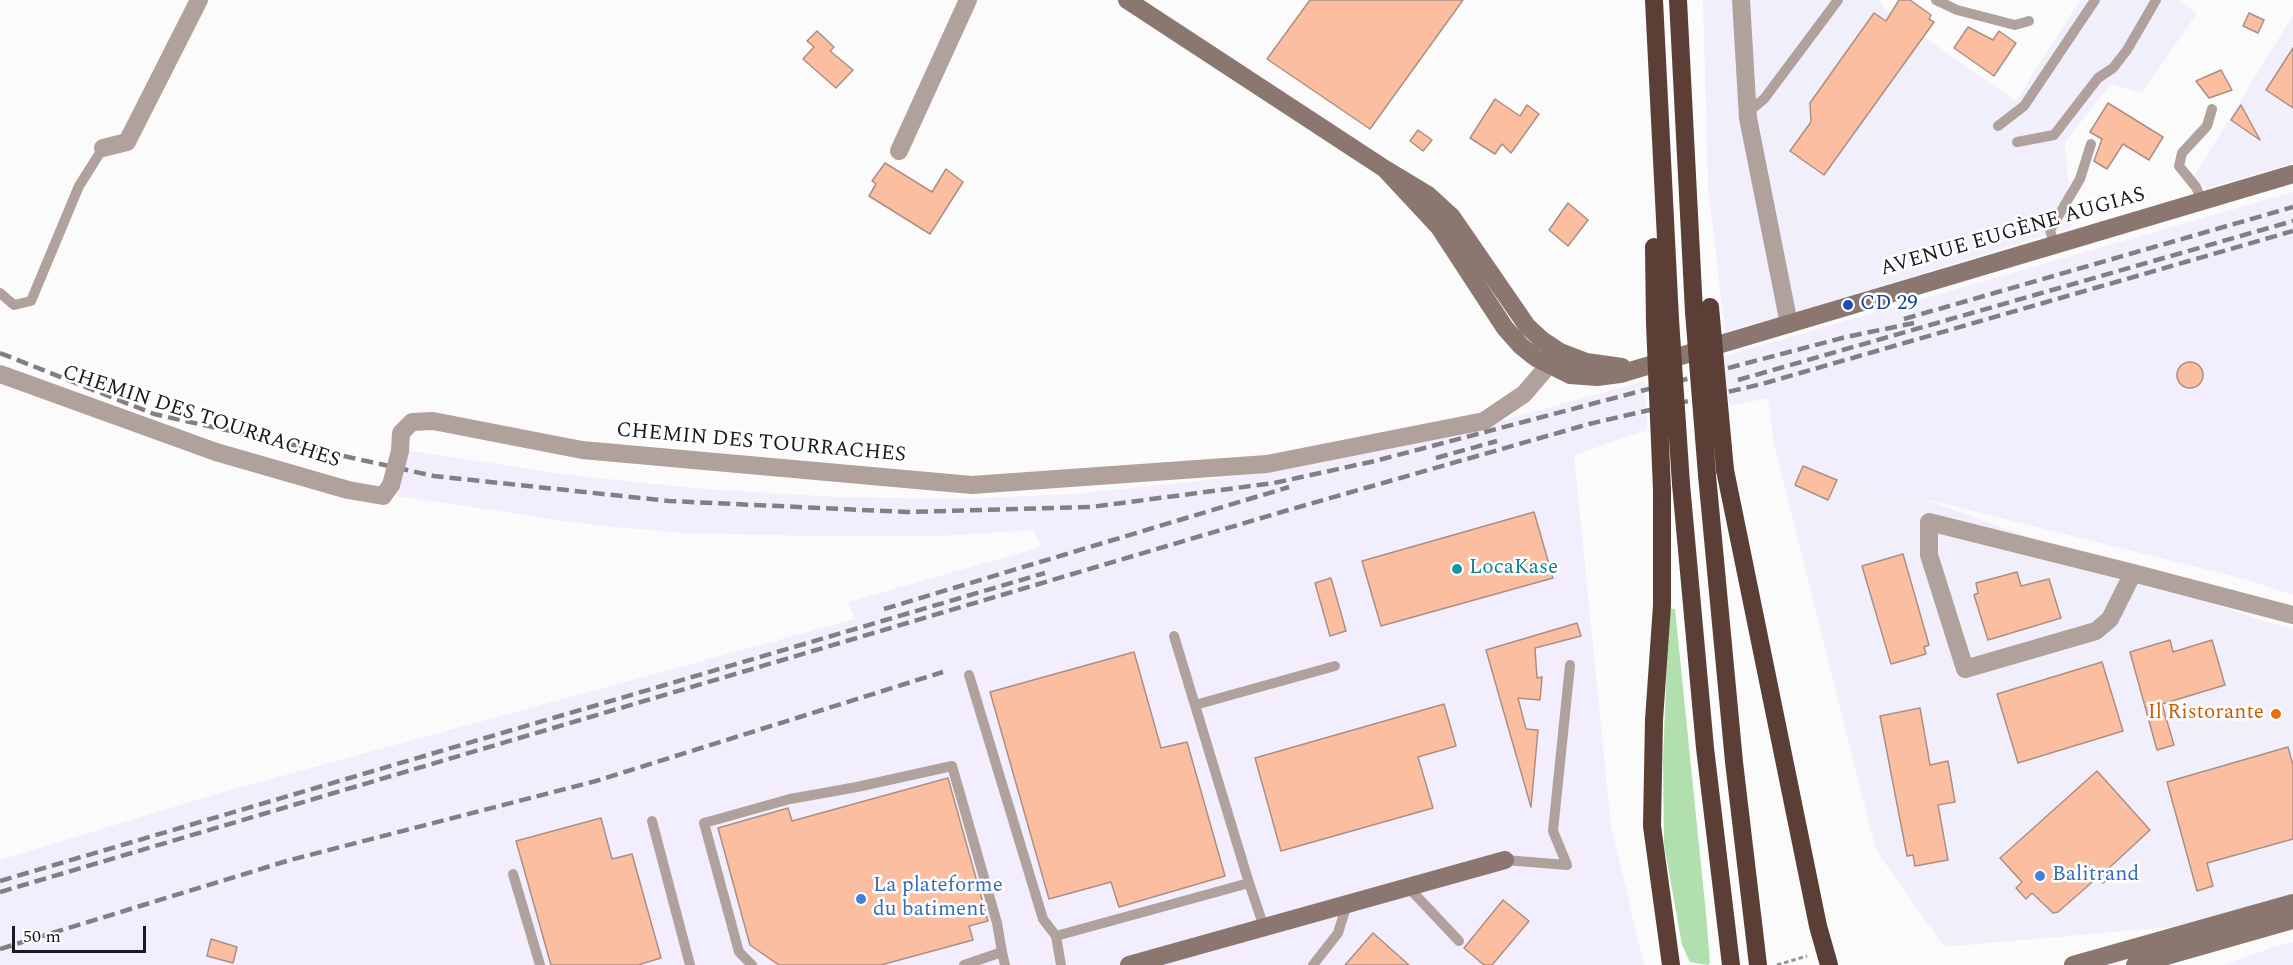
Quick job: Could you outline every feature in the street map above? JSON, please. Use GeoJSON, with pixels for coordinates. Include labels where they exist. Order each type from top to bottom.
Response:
{"type":"FeatureCollection","features":[{"type":"Feature","properties":{"kind":"highway"},"geometry":{"type":"LineString","coordinates":[[1654,0],[1662,165],[1663,321],[1662,606],[1653,741],[1652,826],[1671,965]]}},
{"type":"Feature","properties":{"kind":"highway"},"geometry":{"type":"LineString","coordinates":[[1678,0],[1693,258],[1725,470],[1826,958]]}},
{"type":"Feature","properties":{"kind":"highway"},"geometry":{"type":"LineString","coordinates":[[1702,309],[1707,475],[1731,739],[1758,965]]}},
{"type":"Feature","properties":{"kind":"highway"},"geometry":{"type":"LineString","coordinates":[[1663,321],[1681,484],[1705,748],[1731,965]]}},
{"type":"Feature","properties":{"kind":"main road","name":"AVENUE EUGÈNE AUGIAS"},"geometry":{"type":"LineString","coordinates":[[1127,0],[1384,170],[1439,227],[1505,328],[1521,346],[1555,359],[1570,375],[1597,377],[1620,374],[2293,174]]}},
{"type":"Feature","properties":{"kind":"main road"},"geometry":{"type":"LineString","coordinates":[[1129,965],[1505,860]]}},
{"type":"Feature","properties":{"kind":"main road"},"geometry":{"type":"LineString","coordinates":[[2073,965],[2293,903]]}},
{"type":"Feature","properties":{"kind":"main road"},"geometry":{"type":"LineString","coordinates":[[2135,965],[2293,920]]}},
{"type":"Feature","properties":{"kind":"street"},"geometry":{"type":"LineString","coordinates":[[103,148],[128,142],[199,0]]}},
{"type":"Feature","properties":{"kind":"street"},"geometry":{"type":"LineString","coordinates":[[899,151],[968,0]]}},
{"type":"Feature","properties":{"kind":"street"},"geometry":{"type":"LineString","coordinates":[[1742,0],[1748,112],[1790,324]]}},
{"type":"Feature","properties":{"kind":"street","name":"CHEMIN DES TOURRACHES"},"geometry":{"type":"LineString","coordinates":[[0,374],[216,452],[348,490],[383,496],[391,485],[400,450],[401,433],[412,422],[433,421],[582,450],[972,485],[1255,465],[1484,421],[1524,394],[1555,359]]}},
{"type":"Feature","properties":{"kind":"street"},"geometry":{"type":"LineString","coordinates":[[2133,573],[2110,619],[2096,631],[1965,669],[1929,555],[1929,522],[2133,573],[2293,615]]}},
{"type":"Feature","properties":{"kind":"lane"},"geometry":{"type":"LineString","coordinates":[[1748,112],[1764,99],[1838,0]]}},
{"type":"Feature","properties":{"kind":"lane"},"geometry":{"type":"LineString","coordinates":[[1936,0],[1957,10],[2015,25],[2029,21]]}},
{"type":"Feature","properties":{"kind":"lane"},"geometry":{"type":"LineString","coordinates":[[1998,126],[2024,106],[2095,0]]}},
{"type":"Feature","properties":{"kind":"lane"},"geometry":{"type":"LineString","coordinates":[[2017,142],[2054,135],[2098,78],[2114,68],[2156,0]]}},
{"type":"Feature","properties":{"kind":"lane"},"geometry":{"type":"LineString","coordinates":[[2202,201],[2196,187],[2179,166],[2182,153],[2206,126],[2212,109]]}},
{"type":"Feature","properties":{"kind":"lane"},"geometry":{"type":"LineString","coordinates":[[2054,244],[2050,230],[2080,179],[2091,144]]}},
{"type":"Feature","properties":{"kind":"lane"},"geometry":{"type":"LineString","coordinates":[[0,293],[14,305],[31,301],[79,186],[103,148]]}},
{"type":"Feature","properties":{"kind":"lane"},"geometry":{"type":"LineString","coordinates":[[1174,636],[1264,927]]}},
{"type":"Feature","properties":{"kind":"lane"},"geometry":{"type":"LineString","coordinates":[[1505,860],[1567,865],[1553,831],[1570,665]]}},
{"type":"Feature","properties":{"kind":"lane"},"geometry":{"type":"LineString","coordinates":[[1195,705],[1335,666]]}},
{"type":"Feature","properties":{"kind":"lane"},"geometry":{"type":"LineString","coordinates":[[969,675],[1043,919],[1056,936],[1061,965]]}},
{"type":"Feature","properties":{"kind":"lane"},"geometry":{"type":"LineString","coordinates":[[752,965],[739,952],[704,823],[790,799],[952,766],[998,923],[1005,965]]}},
{"type":"Feature","properties":{"kind":"lane"},"geometry":{"type":"LineString","coordinates":[[652,821],[690,965]]}},
{"type":"Feature","properties":{"kind":"lane"},"geometry":{"type":"LineString","coordinates":[[513,874],[540,965]]}},
{"type":"Feature","properties":{"kind":"lane"},"geometry":{"type":"LineString","coordinates":[[1056,936],[1249,883]]}},
{"type":"Feature","properties":{"kind":"lane"},"geometry":{"type":"LineString","coordinates":[[1408,887],[1459,941]]}},
{"type":"Feature","properties":{"kind":"lane"},"geometry":{"type":"LineString","coordinates":[[1312,965],[1338,933],[1347,904]]}},
{"type":"Feature","properties":{"kind":"lane"},"geometry":{"type":"LineString","coordinates":[[964,965],[1002,952]]}},
{"type":"Feature","properties":{"kind":"path"},"geometry":{"type":"LineString","coordinates":[[1777,964],[1826,958]]}},
{"type":"Feature","properties":{"kind":"shaded area"},"geometry":{"type":"Polygon","coordinates":[[[1703,0],[1880,0],[1885,10],[2016,101],[2080,0],[2179,0],[2197,13],[2142,93],[2111,84],[2065,142],[2072,227],[1799,312],[1725,332],[1708,186],[1703,0]]]}},
{"type":"Feature","properties":{"kind":"shaded area"},"geometry":{"type":"Polygon","coordinates":[[[2293,15],[2293,163],[2208,188],[2193,178],[2293,15]]]}},
{"type":"Feature","properties":{"kind":"shaded area"},"geometry":{"type":"Polygon","coordinates":[[[2293,192],[2293,595],[2245,579],[1913,496],[1774,445],[1768,398],[1729,406],[1724,356],[2293,192]]]}},
{"type":"Feature","properties":{"kind":"shaded area"},"geometry":{"type":"Polygon","coordinates":[[[1645,381],[1647,430],[1574,455],[1611,826],[1644,965],[0,965],[0,860],[223,792],[855,619],[848,602],[1041,547],[1034,530],[940,536],[686,533],[592,525],[397,496],[406,450],[569,475],[704,489],[839,497],[960,499],[1071,494],[1182,483],[1291,468],[1412,445],[1645,381]]]}},
{"type":"Feature","properties":{"kind":"shaded area"},"geometry":{"type":"Polygon","coordinates":[[[1774,445],[2260,620],[2293,629],[2293,898],[2193,925],[1944,947],[1876,850],[1774,445]]]}},
{"type":"Feature","properties":{"kind":"shaded area"},"geometry":{"type":"Polygon","coordinates":[[[2293,942],[2293,965],[2224,965],[2273,947],[2293,942]]]}},
{"type":"Feature","properties":{"kind":"green space"},"geometry":{"type":"Polygon","coordinates":[[[1669,608],[1675,609],[1707,924],[1710,963],[1708,965],[1690,962],[1682,945],[1664,844],[1663,761],[1669,608]]]}},
{"type":"Feature","properties":{"kind":"building"},"geometry":{"type":"Polygon","coordinates":[[[1310,0],[1463,0],[1370,129],[1267,59],[1310,0]]]}},
{"type":"Feature","properties":{"kind":"building"},"geometry":{"type":"Polygon","coordinates":[[[1899,0],[1910,0],[1931,15],[1929,19],[1934,22],[1824,175],[1790,151],[1811,122],[1810,103],[1874,13],[1886,21],[1899,0]]]}},
{"type":"Feature","properties":{"kind":"building"},"geometry":{"type":"Polygon","coordinates":[[[2249,13],[2264,20],[2258,33],[2243,26],[2249,13]]]}},
{"type":"Feature","properties":{"kind":"building"},"geometry":{"type":"Polygon","coordinates":[[[1968,27],[1993,40],[1999,31],[2016,43],[1994,76],[1954,48],[1968,27]]]}},
{"type":"Feature","properties":{"kind":"building"},"geometry":{"type":"Polygon","coordinates":[[[817,31],[834,47],[830,51],[853,70],[836,88],[803,59],[814,47],[807,41],[817,31]]]}},
{"type":"Feature","properties":{"kind":"building"},"geometry":{"type":"Polygon","coordinates":[[[2293,48],[2293,108],[2266,90],[2293,48]]]}},
{"type":"Feature","properties":{"kind":"building"},"geometry":{"type":"Polygon","coordinates":[[[2221,70],[2232,90],[2209,98],[2196,81],[2221,70]]]}},
{"type":"Feature","properties":{"kind":"building"},"geometry":{"type":"Polygon","coordinates":[[[1495,99],[1520,116],[1527,105],[1539,114],[1511,153],[1502,144],[1495,154],[1470,138],[1495,99]]]}},
{"type":"Feature","properties":{"kind":"building"},"geometry":{"type":"Polygon","coordinates":[[[2108,103],[2163,137],[2149,160],[2123,144],[2107,169],[2094,161],[2102,139],[2090,132],[2108,103]]]}},
{"type":"Feature","properties":{"kind":"building"},"geometry":{"type":"Polygon","coordinates":[[[2241,105],[2260,140],[2231,120],[2241,105]]]}},
{"type":"Feature","properties":{"kind":"building"},"geometry":{"type":"Polygon","coordinates":[[[1418,130],[1432,140],[1423,151],[1410,141],[1418,130]]]}},
{"type":"Feature","properties":{"kind":"building"},"geometry":{"type":"Polygon","coordinates":[[[885,163],[932,192],[946,169],[963,182],[930,234],[869,196],[876,184],[872,181],[885,163]]]}},
{"type":"Feature","properties":{"kind":"building"},"geometry":{"type":"Polygon","coordinates":[[[1568,203],[1588,220],[1568,246],[1549,230],[1568,203]]]}},
{"type":"Feature","properties":{"kind":"building"},"geometry":{"type":"Polygon","coordinates":[[[2190,362],[2199,366],[2203,375],[2199,384],[2190,388],[2181,384],[2177,375],[2181,366],[2190,362]]]}},
{"type":"Feature","properties":{"kind":"building"},"geometry":{"type":"Polygon","coordinates":[[[1803,466],[1837,480],[1828,500],[1795,485],[1803,466]]]}},
{"type":"Feature","properties":{"kind":"building","name":"LocaKase"},"geometry":{"type":"Polygon","coordinates":[[[1534,512],[1553,578],[1381,626],[1362,561],[1534,512]]]}},
{"type":"Feature","properties":{"kind":"building"},"geometry":{"type":"Polygon","coordinates":[[[1903,554],[1929,645],[1924,647],[1926,654],[1891,664],[1862,566],[1903,554]]]}},
{"type":"Feature","properties":{"kind":"building"},"geometry":{"type":"Polygon","coordinates":[[[2017,572],[2021,586],[2049,579],[2061,618],[1988,640],[1974,595],[1978,593],[1976,583],[2017,572]]]}},
{"type":"Feature","properties":{"kind":"building"},"geometry":{"type":"Polygon","coordinates":[[[1331,578],[1346,631],[1330,636],[1315,583],[1331,578]]]}},
{"type":"Feature","properties":{"kind":"building"},"geometry":{"type":"Polygon","coordinates":[[[1577,623],[1581,636],[1535,648],[1537,678],[1542,677],[1540,700],[1518,698],[1526,729],[1538,730],[1531,807],[1486,650],[1577,623]]]}},
{"type":"Feature","properties":{"kind":"building"},"geometry":{"type":"Polygon","coordinates":[[[2170,640],[2173,652],[2212,640],[2225,685],[2162,704],[2174,745],[2157,750],[2130,652],[2170,640]]]}},
{"type":"Feature","properties":{"kind":"building"},"geometry":{"type":"Polygon","coordinates":[[[1134,652],[1161,748],[1187,742],[1225,876],[1119,907],[1111,882],[1049,899],[990,692],[1134,652]]]}},
{"type":"Feature","properties":{"kind":"building"},"geometry":{"type":"Polygon","coordinates":[[[2102,662],[2123,731],[2018,763],[1997,694],[2102,662]]]}},
{"type":"Feature","properties":{"kind":"building"},"geometry":{"type":"Polygon","coordinates":[[[1444,704],[1456,746],[1418,757],[1433,808],[1281,851],[1255,758],[1444,704]]]}},
{"type":"Feature","properties":{"kind":"building"},"geometry":{"type":"Polygon","coordinates":[[[1920,708],[1930,765],[1948,761],[1955,802],[1938,805],[1948,860],[1915,866],[1913,855],[1907,856],[1880,716],[1920,708]]]}},
{"type":"Feature","properties":{"kind":"building"},"geometry":{"type":"Polygon","coordinates":[[[2288,747],[2293,765],[2293,839],[2207,863],[2213,886],[2197,891],[2167,782],[2288,747]]]}},
{"type":"Feature","properties":{"kind":"building"},"geometry":{"type":"Polygon","coordinates":[[[2097,771],[2150,830],[2109,868],[2114,874],[2103,883],[2098,877],[2058,912],[2053,913],[2032,893],[2026,899],[2016,888],[2022,882],[2000,858],[2097,771]]]}},
{"type":"Feature","properties":{"kind":"building"},"geometry":{"type":"Polygon","coordinates":[[[948,778],[988,921],[969,926],[973,940],[881,965],[779,965],[750,945],[718,828],[788,808],[792,821],[948,778]]]}},
{"type":"Feature","properties":{"kind":"building"},"geometry":{"type":"Polygon","coordinates":[[[601,818],[612,859],[632,854],[661,958],[638,965],[551,965],[516,841],[601,818]]]}},
{"type":"Feature","properties":{"kind":"building"},"geometry":{"type":"Polygon","coordinates":[[[1503,900],[1529,921],[1492,965],[1484,965],[1464,948],[1503,900]]]}},
{"type":"Feature","properties":{"kind":"building"},"geometry":{"type":"Polygon","coordinates":[[[1373,933],[1409,965],[1345,965],[1373,933]]]}},
{"type":"Feature","properties":{"kind":"building"},"geometry":{"type":"Polygon","coordinates":[[[211,939],[237,947],[233,963],[207,956],[211,939]]]}},
{"type":"Feature","properties":{"kind":"railway"},"geometry":{"type":"LineString","coordinates":[[1904,319],[2293,207]]}},
{"type":"Feature","properties":{"kind":"railway"},"geometry":{"type":"LineString","coordinates":[[1738,380],[2293,221]]}},
{"type":"Feature","properties":{"kind":"railway"},"geometry":{"type":"LineString","coordinates":[[0,892],[1285,511],[1589,424],[1762,384],[2293,231]]}},
{"type":"Feature","properties":{"kind":"railway"},"geometry":{"type":"LineString","coordinates":[[0,353],[154,414],[434,476],[669,501],[907,512],[1091,507],[1274,483],[1375,461],[1846,337],[1914,323]]}},
{"type":"Feature","properties":{"kind":"railway"},"geometry":{"type":"LineString","coordinates":[[1436,458],[1497,441]]}},
{"type":"Feature","properties":{"kind":"railway"},"geometry":{"type":"LineString","coordinates":[[884,609],[1289,487]]}},
{"type":"Feature","properties":{"kind":"railway"},"geometry":{"type":"LineString","coordinates":[[0,881],[1045,573]]}},
{"type":"Feature","properties":{"kind":"railway"},"geometry":{"type":"LineString","coordinates":[[0,949],[290,860],[596,781],[943,672]]}},
{"type":"Feature","properties":{"kind":"place","name":"CD 29"},"geometry":{"type":"Point","coordinates":[1848,305]}},
{"type":"Feature","properties":{"kind":"place","name":"LocaKase"},"geometry":{"type":"Point","coordinates":[1457,569]}},
{"type":"Feature","properties":{"kind":"place","name":"Il Ristorante"},"geometry":{"type":"Point","coordinates":[2276,714]}},
{"type":"Feature","properties":{"kind":"place","name":"Balitrand"},"geometry":{"type":"Point","coordinates":[2040,876]}},
{"type":"Feature","properties":{"kind":"place","name":"La plateforme du batiment"},"geometry":{"type":"Point","coordinates":[861,899]}}]}
